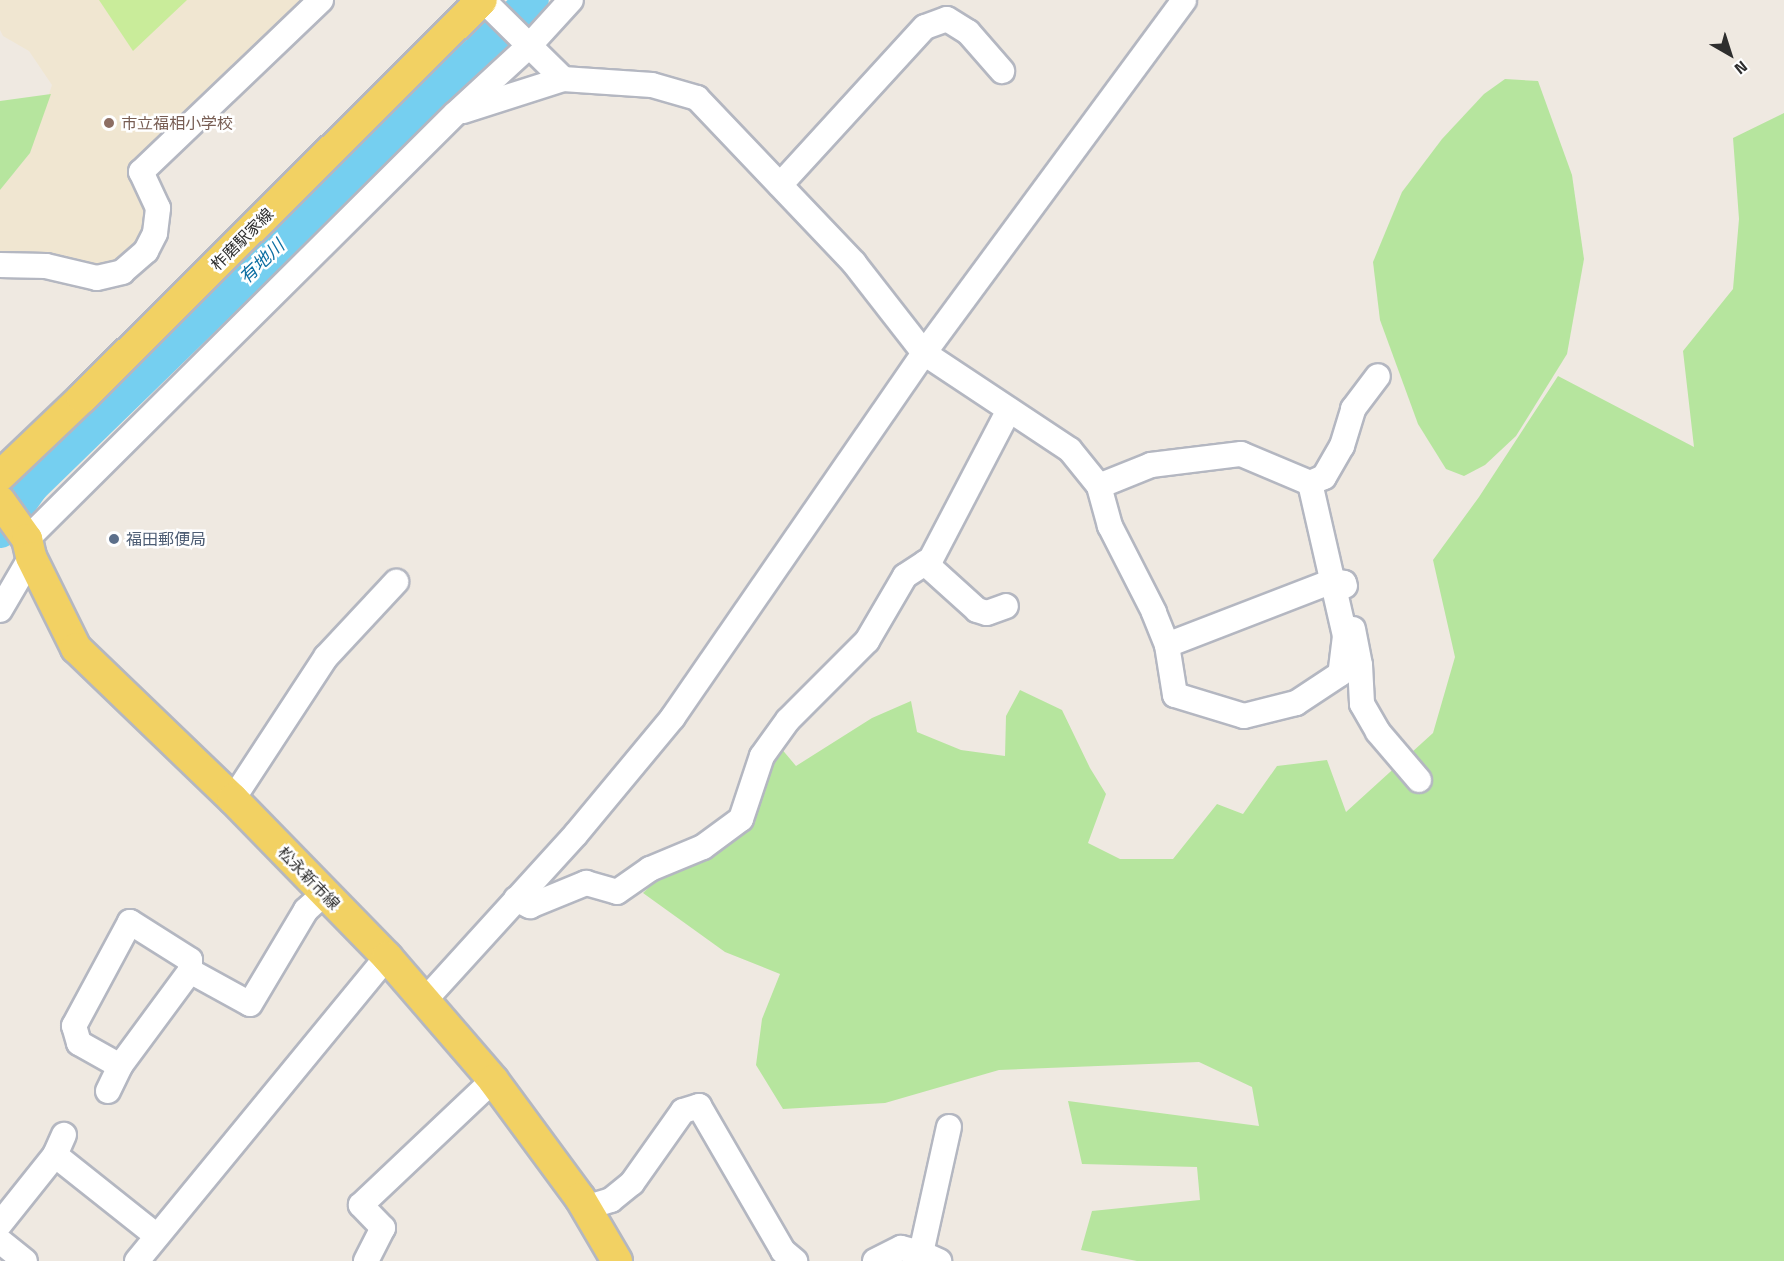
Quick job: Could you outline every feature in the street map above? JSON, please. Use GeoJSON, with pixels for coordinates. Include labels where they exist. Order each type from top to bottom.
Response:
{"type":"FeatureCollection","features":[{"type":"Feature","properties":{"kind":"main road","name":"柞磨駅家線"},"geometry":{"type":"LineString","coordinates":[[0,476],[82,398],[483,0]]}},
{"type":"Feature","properties":{"kind":"main road","name":"松永新市線"},"geometry":{"type":"LineString","coordinates":[[0,501],[29,548],[76,648],[233,799],[387,957],[493,1080],[585,1208],[618,1261]]}},
{"type":"Feature","properties":{"kind":"street"},"geometry":{"type":"LineString","coordinates":[[0,265],[46,266],[97,278],[122,272],[146,251],[155,232],[158,208],[141,172],[321,0]]}},
{"type":"Feature","properties":{"kind":"street"},"geometry":{"type":"LineString","coordinates":[[483,0],[563,79]]}},
{"type":"Feature","properties":{"kind":"street"},"geometry":{"type":"LineString","coordinates":[[0,610],[29,548],[455,114],[529,46],[571,0]]}},
{"type":"Feature","properties":{"kind":"street"},"geometry":{"type":"LineString","coordinates":[[425,1000],[576,834],[673,717],[924,353],[1184,0]]}},
{"type":"Feature","properties":{"kind":"street"},"geometry":{"type":"LineString","coordinates":[[780,185],[925,27],[947,19],[968,32],[1002,71]]}},
{"type":"Feature","properties":{"kind":"street"},"geometry":{"type":"LineString","coordinates":[[455,114],[563,79],[652,85],[697,98],[854,263],[924,353],[1070,450],[1099,486],[1110,526],[1154,612],[1167,645],[1175,695],[1244,716],[1296,703],[1340,674],[1345,636],[1310,483]]}},
{"type":"Feature","properties":{"kind":"street"},"geometry":{"type":"LineString","coordinates":[[1099,486],[1151,465],[1241,454],[1310,483],[1324,477],[1342,446],[1353,409],[1378,376]]}},
{"type":"Feature","properties":{"kind":"street"},"geometry":{"type":"LineString","coordinates":[[516,899],[530,906],[586,882],[617,892],[650,869],[703,847],[741,819],[762,756],[788,720],[867,641],[905,576],[931,559],[1010,410]]}},
{"type":"Feature","properties":{"kind":"street"},"geometry":{"type":"LineString","coordinates":[[925,563],[977,610],[987,613],[1006,606]]}},
{"type":"Feature","properties":{"kind":"street"},"geometry":{"type":"LineString","coordinates":[[1167,645],[1333,581],[1344,583],[1360,665],[1362,704],[1378,732],[1419,780]]}},
{"type":"Feature","properties":{"kind":"street"},"geometry":{"type":"LineString","coordinates":[[233,799],[327,657],[396,582]]}},
{"type":"Feature","properties":{"kind":"street"},"geometry":{"type":"LineString","coordinates":[[190,971],[250,1004],[306,910],[324,894]]}},
{"type":"Feature","properties":{"kind":"street"},"geometry":{"type":"LineString","coordinates":[[108,1091],[120,1066],[190,971],[190,960],[130,922],[74,1026],[79,1043],[120,1066]]}},
{"type":"Feature","properties":{"kind":"street"},"geometry":{"type":"LineString","coordinates":[[137,1261],[387,957]]}},
{"type":"Feature","properties":{"kind":"street"},"geometry":{"type":"LineString","coordinates":[[366,1261],[383,1228],[361,1205],[493,1080]]}},
{"type":"Feature","properties":{"kind":"street"},"geometry":{"type":"LineString","coordinates":[[585,1208],[611,1200],[632,1183],[682,1111],[699,1106],[783,1251],[795,1261]]}},
{"type":"Feature","properties":{"kind":"street"},"geometry":{"type":"LineString","coordinates":[[875,1261],[901,1248],[930,1257],[950,1127]]}},
{"type":"Feature","properties":{"kind":"street"},"geometry":{"type":"LineString","coordinates":[[0,1224],[59,1145],[157,1236]]}},
{"type":"Feature","properties":{"kind":"street"},"geometry":{"type":"LineString","coordinates":[[0,1241],[25,1261]]}},
{"type":"Feature","properties":{"kind":"shaded area","name":"市立福相小学校"},"geometry":{"type":"Polygon","coordinates":[[[0,0],[306,0],[135,163],[128,177],[147,198],[153,216],[142,238],[117,261],[102,266],[0,257],[0,190],[30,153],[52,85],[29,51],[3,36],[0,30],[0,0]]]}},
{"type":"Feature","properties":{"kind":"green space"},"geometry":{"type":"Polygon","coordinates":[[[99,0],[187,0],[133,51],[99,0]]]}},
{"type":"Feature","properties":{"kind":"green space"},"geometry":{"type":"Polygon","coordinates":[[[1505,79],[1538,81],[1572,175],[1584,259],[1567,354],[1516,436],[1485,465],[1464,476],[1446,469],[1418,424],[1380,320],[1373,262],[1402,192],[1442,139],[1484,94],[1505,79]]]}},
{"type":"Feature","properties":{"kind":"green space"},"geometry":{"type":"Polygon","coordinates":[[[51,94],[30,153],[0,190],[0,101],[51,94]]]}},
{"type":"Feature","properties":{"kind":"green space"},"geometry":{"type":"Polygon","coordinates":[[[1784,113],[1784,1261],[1137,1261],[1081,1250],[1092,1211],[1200,1200],[1197,1167],[1082,1164],[1068,1101],[1259,1126],[1252,1087],[1199,1062],[999,1070],[885,1103],[783,1109],[756,1065],[762,1019],[780,974],[725,952],[643,893],[667,869],[739,832],[780,747],[796,766],[872,718],[911,701],[917,732],[961,750],[1005,756],[1006,716],[1020,690],[1062,710],[1090,768],[1106,794],[1088,843],[1120,859],[1173,859],[1217,804],[1243,814],[1277,766],[1327,760],[1346,812],[1433,733],[1455,657],[1433,560],[1479,497],[1558,376],[1694,447],[1683,351],[1733,289],[1739,219],[1733,138],[1784,113]]]}},
{"type":"Feature","properties":{"kind":"waterway","name":"有地川"},"geometry":{"type":"LineString","coordinates":[[0,531],[32,486],[532,0]]}},
{"type":"Feature","properties":{"kind":"place","name":"市立福相小学校"},"geometry":{"type":"Point","coordinates":[109,123]}},
{"type":"Feature","properties":{"kind":"place","name":"福田郵便局"},"geometry":{"type":"Point","coordinates":[114,539]}}]}
